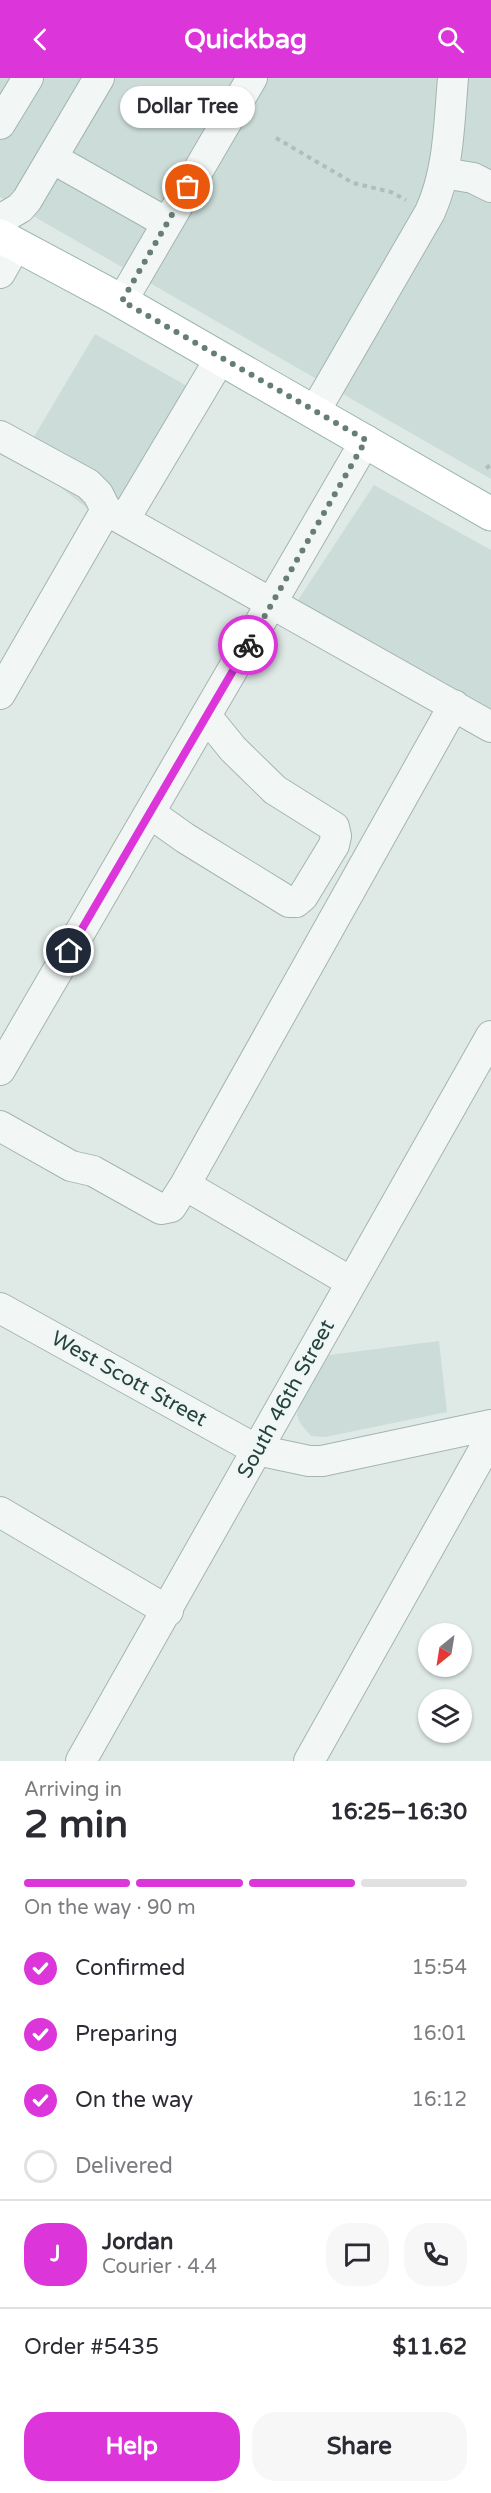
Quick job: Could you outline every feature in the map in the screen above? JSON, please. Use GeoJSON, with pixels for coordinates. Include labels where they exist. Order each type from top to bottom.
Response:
{"type":"FeatureCollection","features":[{"type":"Feature","properties":{"kind":"main road"},"geometry":{"type":"LineString","coordinates":[[5,234],[491,514]]}},
{"type":"Feature","properties":{"kind":"street"},"geometry":{"type":"LineString","coordinates":[[0,87],[5,78]]}},
{"type":"Feature","properties":{"kind":"street"},"geometry":{"type":"LineString","coordinates":[[0,124],[28,78]]}},
{"type":"Feature","properties":{"kind":"street"},"geometry":{"type":"LineString","coordinates":[[0,273],[5,234],[99,78]]}},
{"type":"Feature","properties":{"kind":"street"},"geometry":{"type":"LineString","coordinates":[[122,301],[252,78]]}},
{"type":"Feature","properties":{"kind":"street"},"geometry":{"type":"LineString","coordinates":[[315,411],[440,191],[444,173],[453,78]]}},
{"type":"Feature","properties":{"kind":"street"},"geometry":{"type":"LineString","coordinates":[[52,158],[167,223]]}},
{"type":"Feature","properties":{"kind":"street"},"geometry":{"type":"LineString","coordinates":[[444,173],[473,178],[491,187]]}},
{"type":"Feature","properties":{"kind":"street"},"geometry":{"type":"LineString","coordinates":[[0,694],[220,359]]}},
{"type":"Feature","properties":{"kind":"street"},"geometry":{"type":"LineString","coordinates":[[0,436],[88,484],[116,515],[491,727]]}},
{"type":"Feature","properties":{"kind":"street"},"geometry":{"type":"LineString","coordinates":[[0,1070],[366,440]]}},
{"type":"Feature","properties":{"kind":"street"},"geometry":{"type":"LineString","coordinates":[[0,1126],[71,1166],[93,1172],[161,1209],[171,1207],[454,705]]}},
{"type":"Feature","properties":{"kind":"street"},"geometry":{"type":"LineString","coordinates":[[150,813],[185,838],[289,902],[296,902],[303,896],[334,845],[336,836],[334,827],[275,790],[233,749],[207,717]]}},
{"type":"Feature","properties":{"kind":"street","name":"South 46th Street"},"geometry":{"type":"LineString","coordinates":[[81,1761],[168,1611],[491,1036]]}},
{"type":"Feature","properties":{"kind":"street"},"geometry":{"type":"LineString","coordinates":[[185,1185],[351,1282]]}},
{"type":"Feature","properties":{"kind":"street","name":"West Scott Street"},"geometry":{"type":"LineString","coordinates":[[0,1308],[257,1450],[309,1461],[322,1461],[491,1425]]}},
{"type":"Feature","properties":{"kind":"street"},"geometry":{"type":"LineString","coordinates":[[309,1761],[491,1437]]}},
{"type":"Feature","properties":{"kind":"street"},"geometry":{"type":"LineString","coordinates":[[0,1512],[168,1611]]}},
{"type":"Feature","properties":{"kind":"path"},"geometry":{"type":"LineString","coordinates":[[276,138],[352,183],[391,192],[409,202]]}},
{"type":"Feature","properties":{"kind":"path"},"geometry":{"type":"LineString","coordinates":[[486,468],[491,465]]}},
{"type":"Feature","properties":{"kind":"shaded area"},"geometry":{"type":"Polygon","coordinates":[[[0,78],[491,78],[491,479],[0,197],[0,78]]]}},
{"type":"Feature","properties":{"kind":"shaded area"},"geometry":{"type":"Polygon","coordinates":[[[95,334],[210,399],[131,533],[92,512],[22,457],[95,334]]]}},
{"type":"Feature","properties":{"kind":"shaded area"},"geometry":{"type":"Polygon","coordinates":[[[374,485],[491,550],[491,724],[292,609],[374,485]]]}},
{"type":"Feature","properties":{"kind":"shaded area"},"geometry":{"type":"Polygon","coordinates":[[[439,1341],[447,1412],[325,1437],[311,1436],[300,1423],[297,1415],[299,1406],[329,1355],[439,1341]]]}},
{"type":"Feature","properties":{"kind":"way so far"},"geometry":{"type":"LineString","coordinates":[[188,187],[122,301],[220,359],[366,440],[248,645]]}},
{"type":"Feature","properties":{"kind":"place","name":"Dollar Tree"},"geometry":{"type":"Point","coordinates":[188,187]}},
{"type":"Feature","properties":{"kind":"route"},"geometry":{"type":"LineString","coordinates":[[69,951],[248,645]]}}]}
